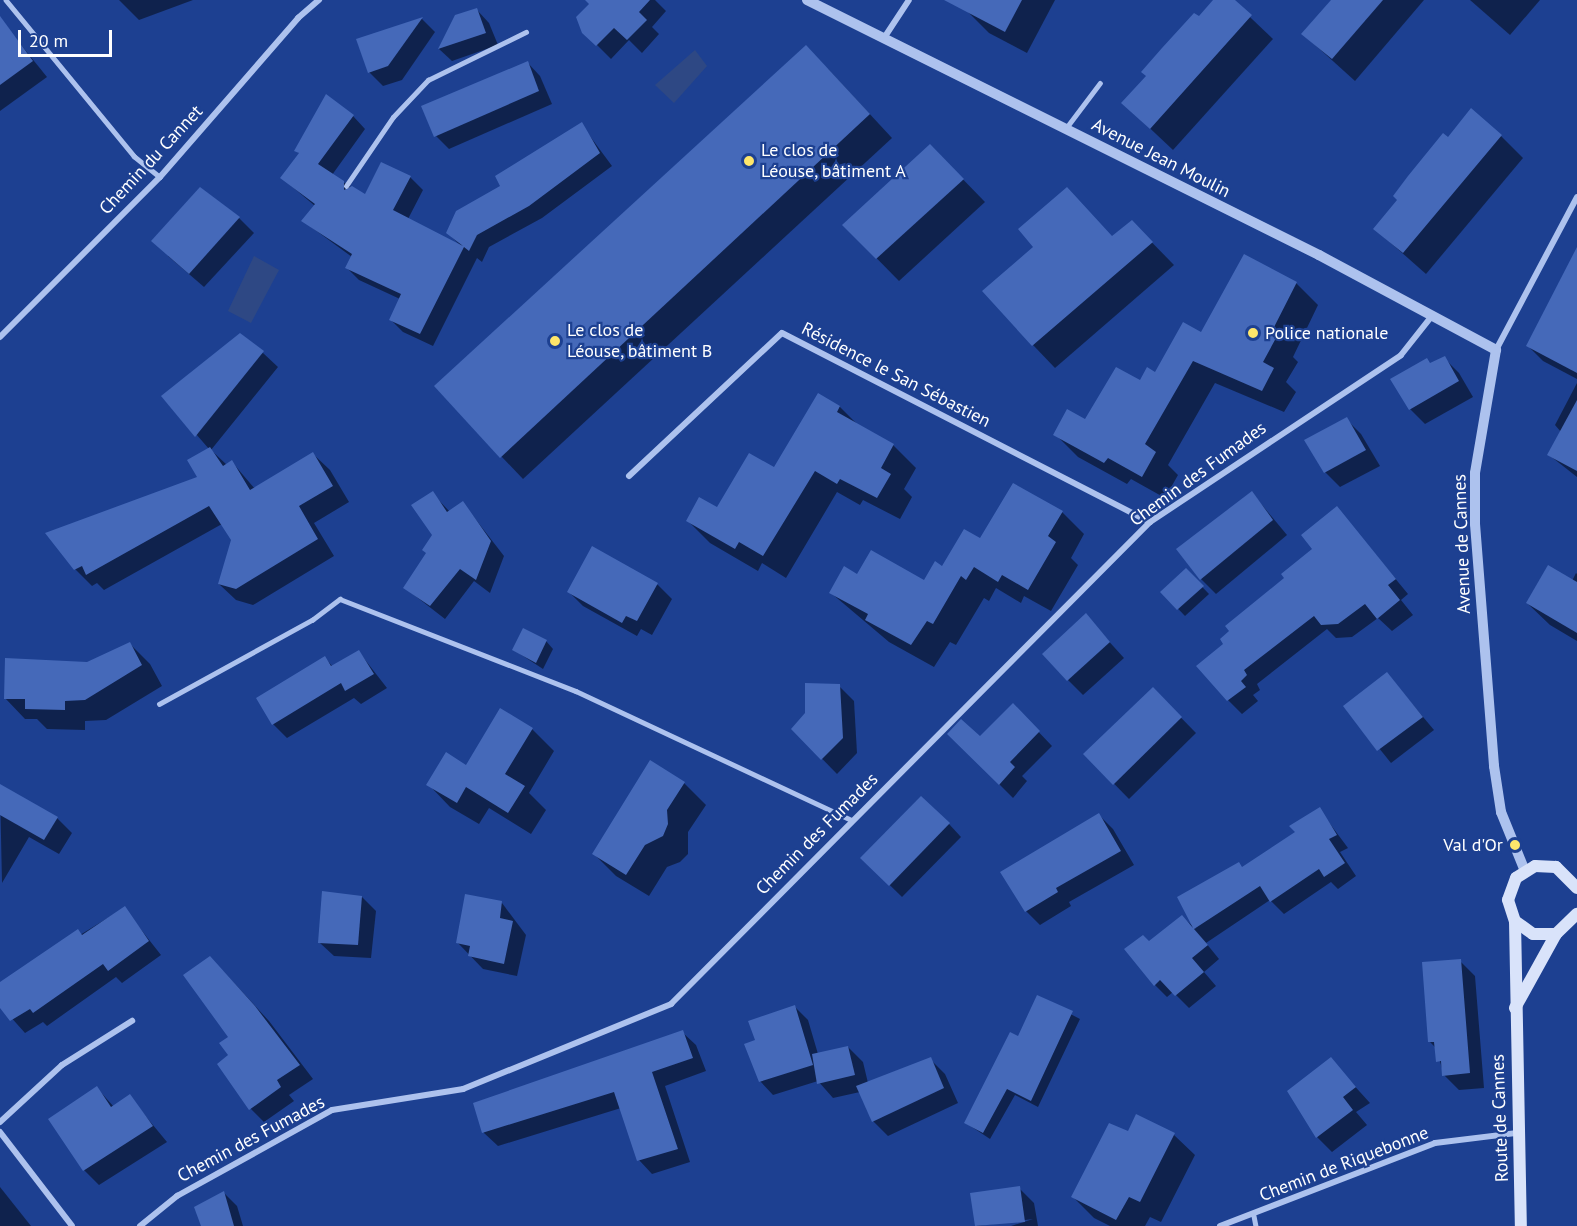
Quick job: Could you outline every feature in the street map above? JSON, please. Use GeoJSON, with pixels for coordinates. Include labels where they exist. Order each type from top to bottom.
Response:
{"type":"FeatureCollection","features":[{"type":"Feature","properties":{"kind":"main road"},"geometry":{"type":"LineString","coordinates":[[1525,871],[1535,866],[1556,867],[1576,882]]}},
{"type":"Feature","properties":{"kind":"main road","name":"Route de Cannes"},"geometry":{"type":"LineString","coordinates":[[1521,1226],[1514,1009],[1515,921],[1510,911],[1510,888],[1525,871]]}},
{"type":"Feature","properties":{"kind":"main road"},"geometry":{"type":"LineString","coordinates":[[1514,1009],[1556,934],[1575,920]]}},
{"type":"Feature","properties":{"kind":"main road"},"geometry":{"type":"LineString","coordinates":[[1515,921],[1533,934],[1556,934]]}},
{"type":"Feature","properties":{"kind":"street","name":"Chemin du Cannet"},"geometry":{"type":"LineString","coordinates":[[0,337],[160,177],[298,18],[319,0]]}},
{"type":"Feature","properties":{"kind":"street","name":"Avenue Jean Moulin"},"geometry":{"type":"LineString","coordinates":[[807,0],[1066,128],[1496,350]]}},
{"type":"Feature","properties":{"kind":"street"},"geometry":{"type":"LineString","coordinates":[[884,38],[909,0]]}},
{"type":"Feature","properties":{"kind":"street","name":"Avenue de Cannes"},"geometry":{"type":"LineString","coordinates":[[1525,871],[1501,813],[1494,766],[1475,524],[1475,473],[1496,350],[1577,197]]}},
{"type":"Feature","properties":{"kind":"street","name":"Chemin des Fumades"},"geometry":{"type":"LineString","coordinates":[[140,1226],[177,1196],[332,1110],[463,1089],[670,1004],[1150,522],[1401,355],[1431,317]]}},
{"type":"Feature","properties":{"kind":"street","name":"Résidence le San Sébastien"},"geometry":{"type":"LineString","coordinates":[[629,476],[782,333],[1150,522]]}},
{"type":"Feature","properties":{"kind":"street"},"geometry":{"type":"LineString","coordinates":[[0,1122],[62,1065],[132,1021]]}},
{"type":"Feature","properties":{"kind":"street"},"geometry":{"type":"LineString","coordinates":[[0,1132],[72,1226]]}},
{"type":"Feature","properties":{"kind":"street","name":"Chemin de Riquebonne"},"geometry":{"type":"LineString","coordinates":[[1220,1226],[1254,1216],[1435,1143],[1517,1133]]}},
{"type":"Feature","properties":{"kind":"lane"},"geometry":{"type":"LineString","coordinates":[[6,0],[134,156],[160,177]]}},
{"type":"Feature","properties":{"kind":"lane"},"geometry":{"type":"LineString","coordinates":[[346,186],[393,117],[428,80],[526,32]]}},
{"type":"Feature","properties":{"kind":"lane"},"geometry":{"type":"LineString","coordinates":[[1066,128],[1100,83]]}},
{"type":"Feature","properties":{"kind":"lane"},"geometry":{"type":"LineString","coordinates":[[159,704],[312,620],[340,599],[576,691],[852,820]]}},
{"type":"Feature","properties":{"kind":"lane"},"geometry":{"type":"LineString","coordinates":[[1254,1216],[1256,1226]]}},
{"type":"Feature","properties":{"kind":"water"},"geometry":{"type":"Polygon","coordinates":[[[695,50],[707,66],[674,103],[655,85],[695,50]]]}},
{"type":"Feature","properties":{"kind":"water"},"geometry":{"type":"Polygon","coordinates":[[[254,256],[279,270],[251,323],[228,311],[254,256]]]}},
{"type":"Feature","properties":{"kind":"building"},"geometry":{"type":"Polygon","coordinates":[[[585,0],[650,0],[639,12],[647,20],[627,40],[614,28],[596,46],[582,33],[576,17],[589,4],[585,0]]]}},
{"type":"Feature","properties":{"kind":"building"},"geometry":{"type":"Polygon","coordinates":[[[944,0],[1022,0],[1005,32],[944,0]]]}},
{"type":"Feature","properties":{"kind":"building"},"geometry":{"type":"Polygon","coordinates":[[[1213,0],[1235,0],[1252,15],[1150,129],[1121,103],[1146,76],[1141,72],[1162,48],[1194,13],[1199,16],[1213,0]]]}},
{"type":"Feature","properties":{"kind":"building"},"geometry":{"type":"Polygon","coordinates":[[[1331,0],[1383,0],[1332,59],[1301,34],[1331,0]]]}},
{"type":"Feature","properties":{"kind":"building"},"geometry":{"type":"Polygon","coordinates":[[[477,8],[486,33],[438,49],[455,15],[477,8]]]}},
{"type":"Feature","properties":{"kind":"building"},"geometry":{"type":"Polygon","coordinates":[[[0,16],[33,61],[0,85],[0,16]]]}},
{"type":"Feature","properties":{"kind":"building"},"geometry":{"type":"Polygon","coordinates":[[[423,17],[388,66],[368,73],[356,39],[423,17]]]}},
{"type":"Feature","properties":{"kind":"building"},"geometry":{"type":"Polygon","coordinates":[[[806,45],[870,114],[500,458],[434,386],[806,45]]]}},
{"type":"Feature","properties":{"kind":"building"},"geometry":{"type":"Polygon","coordinates":[[[528,61],[539,91],[434,137],[421,106],[528,61]]]}},
{"type":"Feature","properties":{"kind":"building"},"geometry":{"type":"Polygon","coordinates":[[[326,94],[354,115],[318,164],[344,181],[344,190],[352,186],[365,194],[381,162],[411,176],[393,210],[463,246],[446,233],[456,211],[500,186],[495,176],[582,122],[600,153],[529,206],[477,235],[469,251],[464,247],[420,334],[389,320],[401,294],[345,268],[352,254],[301,221],[315,204],[280,178],[299,153],[294,151],[326,94]]]}},
{"type":"Feature","properties":{"kind":"building"},"geometry":{"type":"Polygon","coordinates":[[[1471,108],[1502,135],[1403,253],[1373,229],[1397,200],[1393,196],[1408,176],[1443,133],[1448,137],[1471,108]]]}},
{"type":"Feature","properties":{"kind":"building"},"geometry":{"type":"Polygon","coordinates":[[[930,144],[964,179],[876,259],[842,225],[930,144]]]}},
{"type":"Feature","properties":{"kind":"building"},"geometry":{"type":"Polygon","coordinates":[[[200,187],[240,217],[189,274],[151,241],[200,187]]]}},
{"type":"Feature","properties":{"kind":"building"},"geometry":{"type":"Polygon","coordinates":[[[1067,187],[1112,236],[1132,220],[1153,242],[1032,346],[982,291],[1033,247],[1018,229],[1067,187]]]}},
{"type":"Feature","properties":{"kind":"building"},"geometry":{"type":"Polygon","coordinates":[[[1577,247],[1577,373],[1526,346],[1577,247]]]}},
{"type":"Feature","properties":{"kind":"building"},"geometry":{"type":"Polygon","coordinates":[[[1244,254],[1297,282],[1270,335],[1276,338],[1263,362],[1274,368],[1262,391],[1193,361],[1145,444],[1156,452],[1142,477],[1108,458],[1104,463],[1053,435],[1067,409],[1085,419],[1116,367],[1140,380],[1147,367],[1155,372],[1183,322],[1201,332],[1244,254]]]}},
{"type":"Feature","properties":{"kind":"building"},"geometry":{"type":"Polygon","coordinates":[[[240,333],[264,351],[195,437],[161,396],[240,333]]]}},
{"type":"Feature","properties":{"kind":"building"},"geometry":{"type":"Polygon","coordinates":[[[1445,356],[1459,381],[1409,410],[1390,379],[1427,358],[1430,363],[1445,356]]]}},
{"type":"Feature","properties":{"kind":"building"},"geometry":{"type":"Polygon","coordinates":[[[818,393],[840,406],[837,412],[894,444],[881,468],[891,474],[877,498],[840,479],[837,484],[815,471],[763,556],[739,542],[735,549],[686,521],[699,497],[717,507],[749,453],[774,467],[818,393]]]}},
{"type":"Feature","properties":{"kind":"building"},"geometry":{"type":"Polygon","coordinates":[[[1577,400],[1577,471],[1547,455],[1577,400]]]}},
{"type":"Feature","properties":{"kind":"building"},"geometry":{"type":"Polygon","coordinates":[[[1347,417],[1366,450],[1324,473],[1304,440],[1347,417]]]}},
{"type":"Feature","properties":{"kind":"building"},"geometry":{"type":"Polygon","coordinates":[[[210,447],[223,466],[232,460],[250,490],[313,452],[333,486],[299,506],[318,539],[236,589],[218,584],[231,540],[209,506],[86,575],[82,566],[74,570],[45,533],[197,477],[187,460],[210,447]]]}},
{"type":"Feature","properties":{"kind":"building"},"geometry":{"type":"Polygon","coordinates":[[[1013,483],[1063,511],[1048,536],[1056,542],[1028,590],[1002,575],[998,582],[974,567],[966,580],[961,576],[933,624],[927,621],[911,645],[865,620],[868,614],[829,593],[844,566],[857,574],[871,550],[924,580],[935,561],[942,566],[964,529],[980,538],[1013,483]]]}},
{"type":"Feature","properties":{"kind":"building"},"geometry":{"type":"Polygon","coordinates":[[[433,491],[447,512],[463,501],[491,541],[476,580],[460,569],[430,606],[403,588],[426,553],[422,550],[432,535],[411,505],[433,491]]]}},
{"type":"Feature","properties":{"kind":"building"},"geometry":{"type":"Polygon","coordinates":[[[1252,491],[1273,520],[1200,580],[1176,549],[1252,491]]]}},
{"type":"Feature","properties":{"kind":"building"},"geometry":{"type":"Polygon","coordinates":[[[1337,506],[1396,579],[1388,585],[1400,600],[1377,619],[1365,604],[1338,624],[1321,625],[1314,616],[1244,670],[1247,675],[1241,681],[1246,687],[1227,701],[1196,666],[1223,644],[1220,639],[1229,631],[1225,626],[1284,578],[1281,574],[1312,549],[1301,535],[1337,506]]]}},
{"type":"Feature","properties":{"kind":"building"},"geometry":{"type":"Polygon","coordinates":[[[592,546],[658,583],[637,621],[626,616],[622,623],[567,592],[592,546]]]}},
{"type":"Feature","properties":{"kind":"building"},"geometry":{"type":"Polygon","coordinates":[[[1548,565],[1577,582],[1577,633],[1526,603],[1548,565]]]}},
{"type":"Feature","properties":{"kind":"building"},"geometry":{"type":"Polygon","coordinates":[[[1186,568],[1204,586],[1177,610],[1160,592],[1186,568]]]}},
{"type":"Feature","properties":{"kind":"building"},"geometry":{"type":"Polygon","coordinates":[[[1086,613],[1110,642],[1067,681],[1042,654],[1086,613]]]}},
{"type":"Feature","properties":{"kind":"building"},"geometry":{"type":"Polygon","coordinates":[[[523,628],[547,640],[536,663],[512,650],[523,628]]]}},
{"type":"Feature","properties":{"kind":"building"},"geometry":{"type":"Polygon","coordinates":[[[130,642],[142,665],[85,700],[65,701],[65,710],[25,709],[25,699],[4,699],[5,658],[87,662],[130,642]]]}},
{"type":"Feature","properties":{"kind":"building"},"geometry":{"type":"Polygon","coordinates":[[[359,650],[374,674],[345,691],[341,683],[272,725],[256,698],[325,656],[331,666],[359,650]]]}},
{"type":"Feature","properties":{"kind":"building"},"geometry":{"type":"Polygon","coordinates":[[[1387,672],[1423,717],[1377,751],[1343,706],[1387,672]]]}},
{"type":"Feature","properties":{"kind":"building"},"geometry":{"type":"Polygon","coordinates":[[[805,683],[840,684],[843,738],[821,760],[791,729],[805,713],[805,683]]]}},
{"type":"Feature","properties":{"kind":"building"},"geometry":{"type":"Polygon","coordinates":[[[1153,687],[1182,717],[1113,785],[1083,754],[1153,687]]]}},
{"type":"Feature","properties":{"kind":"building"},"geometry":{"type":"Polygon","coordinates":[[[1013,703],[1040,731],[1010,762],[1015,767],[999,785],[947,734],[961,719],[980,736],[1013,703]]]}},
{"type":"Feature","properties":{"kind":"building"},"geometry":{"type":"Polygon","coordinates":[[[500,708],[533,728],[505,774],[525,786],[508,813],[466,787],[457,803],[426,785],[446,752],[466,765],[500,708]]]}},
{"type":"Feature","properties":{"kind":"building"},"geometry":{"type":"Polygon","coordinates":[[[650,760],[685,782],[667,810],[668,824],[663,836],[645,845],[626,875],[592,854],[650,760]]]}},
{"type":"Feature","properties":{"kind":"building"},"geometry":{"type":"Polygon","coordinates":[[[0,784],[58,817],[44,840],[0,815],[0,784]]]}},
{"type":"Feature","properties":{"kind":"building"},"geometry":{"type":"Polygon","coordinates":[[[921,796],[950,823],[889,886],[860,858],[921,796]]]}},
{"type":"Feature","properties":{"kind":"building"},"geometry":{"type":"Polygon","coordinates":[[[1320,807],[1337,835],[1329,839],[1345,863],[1324,877],[1319,869],[1270,902],[1260,886],[1194,929],[1208,945],[1192,958],[1204,972],[1175,996],[1160,980],[1154,986],[1124,949],[1143,935],[1149,941],[1182,915],[1193,928],[1177,897],[1239,862],[1242,867],[1295,832],[1289,826],[1320,807]]]}},
{"type":"Feature","properties":{"kind":"building"},"geometry":{"type":"Polygon","coordinates":[[[1099,813],[1121,851],[1056,888],[1058,892],[1025,912],[1000,872],[1099,813]]]}},
{"type":"Feature","properties":{"kind":"building"},"geometry":{"type":"Polygon","coordinates":[[[322,891],[362,896],[358,945],[318,943],[322,891]]]}},
{"type":"Feature","properties":{"kind":"building"},"geometry":{"type":"Polygon","coordinates":[[[465,894],[502,901],[500,918],[513,921],[504,964],[468,956],[470,946],[456,943],[465,894]]]}},
{"type":"Feature","properties":{"kind":"building"},"geometry":{"type":"Polygon","coordinates":[[[125,906],[149,941],[108,971],[103,964],[33,1013],[30,1009],[10,1021],[0,1008],[0,982],[78,929],[82,935],[125,906]]]}},
{"type":"Feature","properties":{"kind":"building"},"geometry":{"type":"Polygon","coordinates":[[[210,956],[255,1006],[300,1065],[277,1080],[281,1087],[249,1110],[217,1064],[228,1055],[219,1043],[228,1037],[183,975],[210,956]]]}},
{"type":"Feature","properties":{"kind":"building"},"geometry":{"type":"Polygon","coordinates":[[[1461,959],[1470,1073],[1442,1076],[1441,1061],[1436,1062],[1434,1042],[1428,1042],[1422,962],[1461,959]]]}},
{"type":"Feature","properties":{"kind":"building"},"geometry":{"type":"Polygon","coordinates":[[[1037,995],[1073,1011],[1031,1101],[1007,1089],[983,1133],[964,1123],[1010,1032],[1018,1036],[1037,995]]]}},
{"type":"Feature","properties":{"kind":"building"},"geometry":{"type":"Polygon","coordinates":[[[795,1005],[813,1065],[759,1082],[744,1044],[755,1040],[748,1021],[795,1005]]]}},
{"type":"Feature","properties":{"kind":"building"},"geometry":{"type":"Polygon","coordinates":[[[683,1030],[693,1058],[652,1072],[678,1149],[637,1161],[614,1092],[482,1133],[473,1103],[683,1030]]]}},
{"type":"Feature","properties":{"kind":"building"},"geometry":{"type":"Polygon","coordinates":[[[848,1046],[855,1075],[817,1084],[812,1054],[848,1046]]]}},
{"type":"Feature","properties":{"kind":"building"},"geometry":{"type":"Polygon","coordinates":[[[931,1057],[944,1088],[872,1122],[856,1086],[931,1057]]]}},
{"type":"Feature","properties":{"kind":"building"},"geometry":{"type":"Polygon","coordinates":[[[1331,1057],[1356,1087],[1343,1097],[1353,1110],[1316,1138],[1287,1091],[1331,1057]]]}},
{"type":"Feature","properties":{"kind":"building"},"geometry":{"type":"Polygon","coordinates":[[[97,1086],[111,1107],[130,1094],[153,1126],[83,1171],[48,1119],[97,1086]]]}},
{"type":"Feature","properties":{"kind":"building"},"geometry":{"type":"Polygon","coordinates":[[[1136,1114],[1175,1133],[1140,1202],[1129,1197],[1116,1220],[1071,1197],[1109,1123],[1128,1131],[1136,1114]]]}},
{"type":"Feature","properties":{"kind":"building"},"geometry":{"type":"Polygon","coordinates":[[[1020,1186],[1025,1222],[975,1226],[970,1193],[1020,1186]]]}},
{"type":"Feature","properties":{"kind":"building"},"geometry":{"type":"Polygon","coordinates":[[[224,1191],[234,1226],[201,1226],[194,1207],[224,1191]]]}},
{"type":"Feature","properties":{"kind":"place","name":"Le clos de Léouse, bâtiment A"},"geometry":{"type":"Point","coordinates":[749,161]}},
{"type":"Feature","properties":{"kind":"place","name":"Police nationale"},"geometry":{"type":"Point","coordinates":[1253,333]}},
{"type":"Feature","properties":{"kind":"place","name":"Le clos de Léouse, bâtiment B"},"geometry":{"type":"Point","coordinates":[555,341]}},
{"type":"Feature","properties":{"kind":"place","name":"Val d'Or"},"geometry":{"type":"Point","coordinates":[1515,845]}}]}
